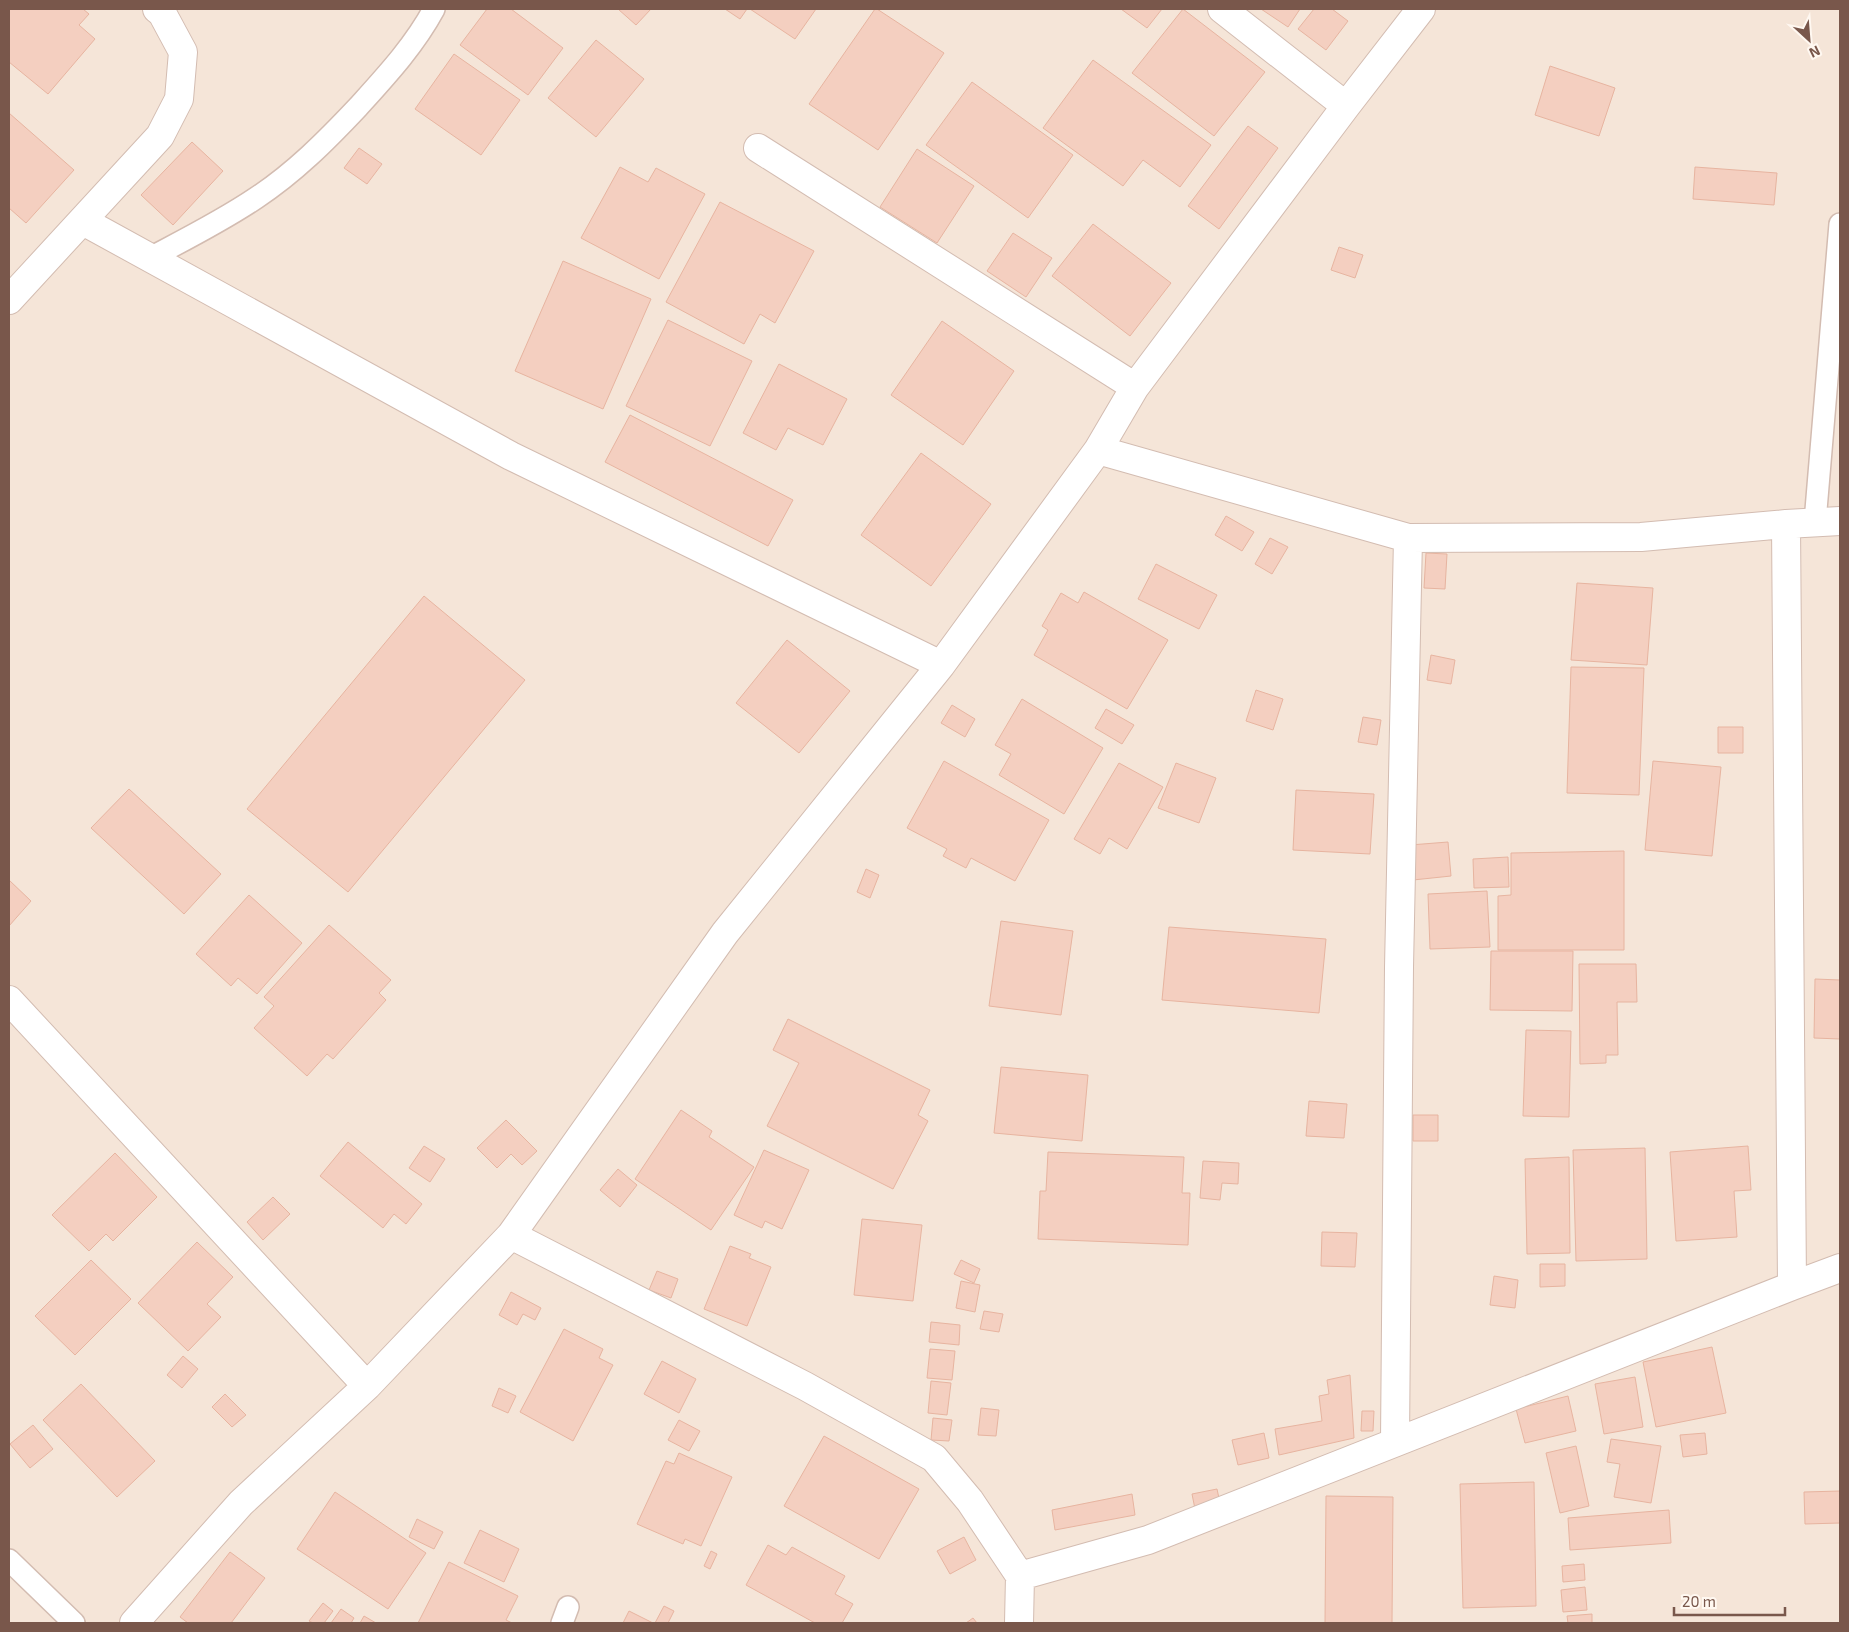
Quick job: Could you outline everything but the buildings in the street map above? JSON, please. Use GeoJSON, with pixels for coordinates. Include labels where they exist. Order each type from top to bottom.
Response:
{"type":"FeatureCollection","features":[{"type":"Feature","properties":{"kind":"street"},"geometry":{"type":"LineString","coordinates":[[9,300],[160,136],[179,99],[183,52],[158,9]]}},
{"type":"Feature","properties":{"kind":"street"},"geometry":{"type":"LineString","coordinates":[[1222,9],[1346,106]]}},
{"type":"Feature","properties":{"kind":"street"},"geometry":{"type":"LineString","coordinates":[[134,1623],[241,1503],[366,1386],[511,1235],[725,933],[941,665],[1098,450],[1136,387],[1346,106],[1422,9]]}},
{"type":"Feature","properties":{"kind":"street"},"geometry":{"type":"LineString","coordinates":[[758,148],[1136,387]]}},
{"type":"Feature","properties":{"kind":"street"},"geometry":{"type":"LineString","coordinates":[[83,221],[511,456],[941,665]]}},
{"type":"Feature","properties":{"kind":"street"},"geometry":{"type":"LineString","coordinates":[[1098,450],[1408,538],[1641,537],[1828,522]]}},
{"type":"Feature","properties":{"kind":"street"},"geometry":{"type":"LineString","coordinates":[[1786,524],[1792,1286]]}},
{"type":"Feature","properties":{"kind":"street"},"geometry":{"type":"LineString","coordinates":[[1395,1442],[1399,967],[1408,538]]}},
{"type":"Feature","properties":{"kind":"street"},"geometry":{"type":"LineString","coordinates":[[9,1000],[366,1386]]}},
{"type":"Feature","properties":{"kind":"street"},"geometry":{"type":"LineString","coordinates":[[511,1235],[805,1386],[934,1458],[970,1501],[1020,1576],[1019,1623]]}},
{"type":"Feature","properties":{"kind":"street"},"geometry":{"type":"LineString","coordinates":[[1020,1576],[1148,1540],[1840,1268]]}},
{"type":"Feature","properties":{"kind":"lane"},"geometry":{"type":"LineString","coordinates":[[150,258],[216,223],[257,198],[295,170],[332,135],[395,67],[420,34],[434,9]]}},
{"type":"Feature","properties":{"kind":"lane"},"geometry":{"type":"LineString","coordinates":[[1828,522],[1840,224]]}},
{"type":"Feature","properties":{"kind":"lane"},"geometry":{"type":"LineString","coordinates":[[9,1560],[74,1623]]}},
{"type":"Feature","properties":{"kind":"shaded area"},"geometry":{"type":"Polygon","coordinates":[[[9,9],[1840,9],[1840,1623],[9,1623],[9,9]]]}}]}
